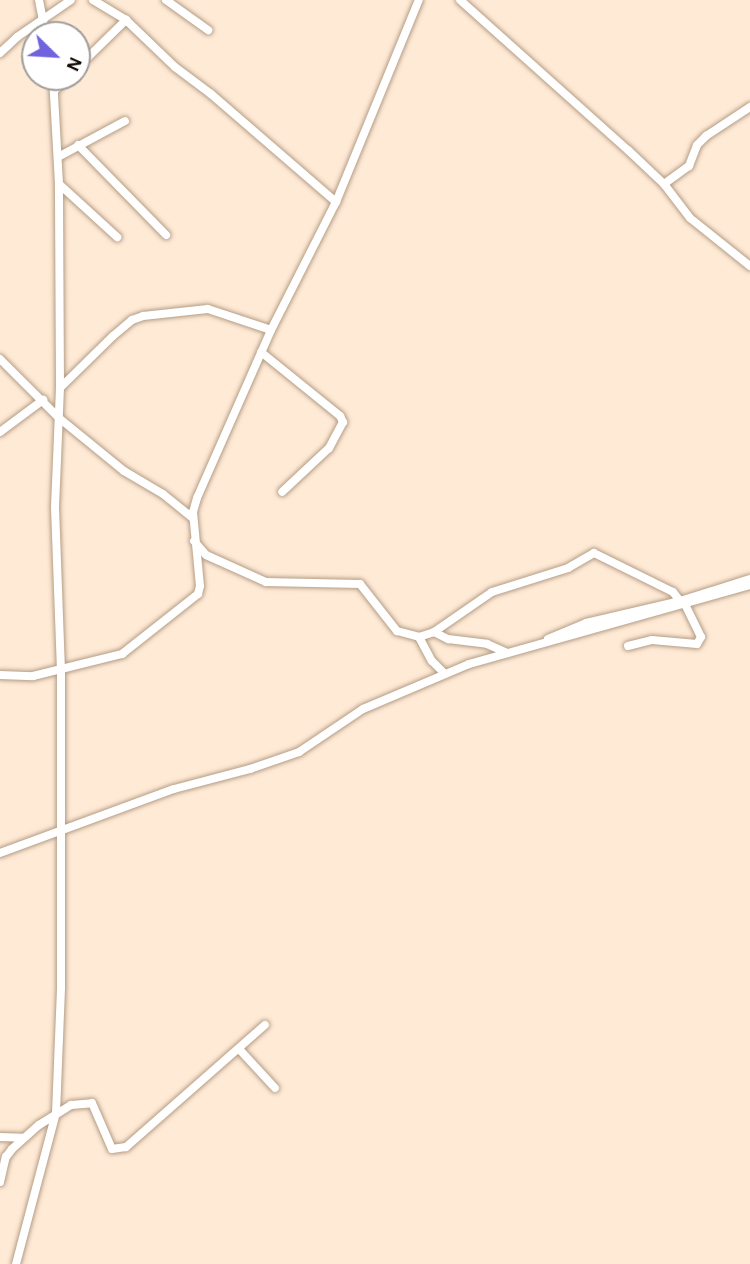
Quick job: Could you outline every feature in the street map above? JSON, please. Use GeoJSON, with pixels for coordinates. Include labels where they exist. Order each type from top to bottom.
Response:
{"type":"FeatureCollection","features":[{"type":"Feature","properties":{"kind":"street"},"geometry":{"type":"LineString","coordinates":[[39,0],[43,20]]}},
{"type":"Feature","properties":{"kind":"street"},"geometry":{"type":"LineString","coordinates":[[0,53],[71,0]]}},
{"type":"Feature","properties":{"kind":"street"},"geometry":{"type":"LineString","coordinates":[[93,0],[126,20],[175,67],[336,202]]}},
{"type":"Feature","properties":{"kind":"street"},"geometry":{"type":"LineString","coordinates":[[166,0],[208,30]]}},
{"type":"Feature","properties":{"kind":"street"},"geometry":{"type":"LineString","coordinates":[[0,676],[61,671],[122,654],[193,600],[200,586],[193,518],[197,498],[271,330],[336,202],[419,0]]}},
{"type":"Feature","properties":{"kind":"street"},"geometry":{"type":"LineString","coordinates":[[460,0],[664,184],[690,218],[750,266]]}},
{"type":"Feature","properties":{"kind":"street"},"geometry":{"type":"LineString","coordinates":[[91,54],[126,20]]}},
{"type":"Feature","properties":{"kind":"street"},"geometry":{"type":"LineString","coordinates":[[16,1264],[55,1113],[61,988],[61,671],[55,507],[60,388],[59,184],[55,91]]}},
{"type":"Feature","properties":{"kind":"street"},"geometry":{"type":"LineString","coordinates":[[664,184],[689,166],[697,145],[706,136],[750,107]]}},
{"type":"Feature","properties":{"kind":"street"},"geometry":{"type":"LineString","coordinates":[[58,157],[125,121]]}},
{"type":"Feature","properties":{"kind":"street"},"geometry":{"type":"LineString","coordinates":[[78,145],[166,235]]}},
{"type":"Feature","properties":{"kind":"street"},"geometry":{"type":"LineString","coordinates":[[59,184],[117,237]]}},
{"type":"Feature","properties":{"kind":"street"},"geometry":{"type":"LineString","coordinates":[[60,388],[113,336],[132,320],[143,316],[208,309],[271,330]]}},
{"type":"Feature","properties":{"kind":"street"},"geometry":{"type":"LineString","coordinates":[[261,352],[340,416],[343,422],[342,429],[329,448],[282,492]]}},
{"type":"Feature","properties":{"kind":"street"},"geometry":{"type":"LineString","coordinates":[[0,359],[58,418],[124,471],[163,494],[193,518]]}},
{"type":"Feature","properties":{"kind":"street"},"geometry":{"type":"LineString","coordinates":[[0,432],[43,400]]}},
{"type":"Feature","properties":{"kind":"street"},"geometry":{"type":"LineString","coordinates":[[194,540],[206,555],[266,582],[360,584],[397,631],[419,637],[434,632],[492,592],[568,568],[595,553],[673,592],[683,603],[701,637],[697,644],[652,640],[628,646]]}},
{"type":"Feature","properties":{"kind":"street"},"geometry":{"type":"LineString","coordinates":[[683,603],[750,579]]}},
{"type":"Feature","properties":{"kind":"street"},"geometry":{"type":"LineString","coordinates":[[0,853],[174,789],[288,756],[316,743],[363,709],[445,674],[529,648],[586,623],[683,603],[750,585]]}},
{"type":"Feature","properties":{"kind":"street"},"geometry":{"type":"LineString","coordinates":[[434,632],[448,639],[486,645],[507,653]]}},
{"type":"Feature","properties":{"kind":"street"},"geometry":{"type":"LineString","coordinates":[[419,637],[432,660],[445,674]]}},
{"type":"Feature","properties":{"kind":"street"},"geometry":{"type":"LineString","coordinates":[[0,684],[11,677]]}},
{"type":"Feature","properties":{"kind":"street"},"geometry":{"type":"LineString","coordinates":[[0,1182],[6,1157],[23,1138],[55,1113],[71,1105],[92,1103],[110,1146],[120,1150],[265,1025]]}},
{"type":"Feature","properties":{"kind":"street"},"geometry":{"type":"LineString","coordinates":[[239,1049],[275,1088]]}},
{"type":"Feature","properties":{"kind":"street"},"geometry":{"type":"LineString","coordinates":[[0,1137],[23,1138]]}}]}
